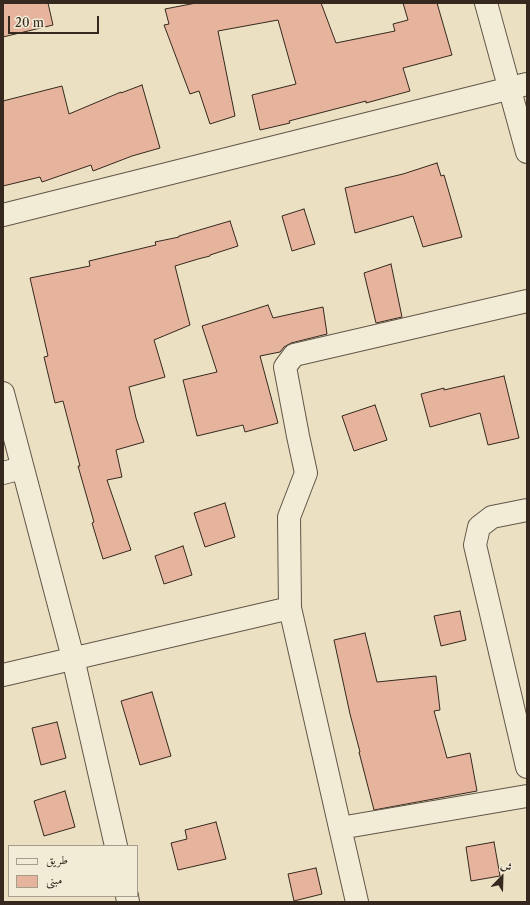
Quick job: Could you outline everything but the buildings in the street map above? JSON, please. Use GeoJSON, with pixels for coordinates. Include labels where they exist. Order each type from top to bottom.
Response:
{"type":"FeatureCollection","features":[{"type":"Feature","properties":{"kind":"street"},"geometry":{"type":"LineString","coordinates":[[486,3],[518,86],[527,152]]}},
{"type":"Feature","properties":{"kind":"street"},"geometry":{"type":"LineString","coordinates":[[3,215],[518,86]]}},
{"type":"Feature","properties":{"kind":"street"},"geometry":{"type":"LineString","coordinates":[[357,902],[290,608],[289,518],[306,473],[285,367],[294,355],[527,301]]}},
{"type":"Feature","properties":{"kind":"street"},"geometry":{"type":"LineString","coordinates":[[3,393],[13,471],[73,658],[116,845]]}},
{"type":"Feature","properties":{"kind":"street"},"geometry":{"type":"LineString","coordinates":[[527,510],[492,517],[478,527],[475,545],[527,767]]}},
{"type":"Feature","properties":{"kind":"street"},"geometry":{"type":"LineString","coordinates":[[3,675],[290,608]]}},
{"type":"Feature","properties":{"kind":"street"},"geometry":{"type":"LineString","coordinates":[[340,828],[527,796]]}}]}
